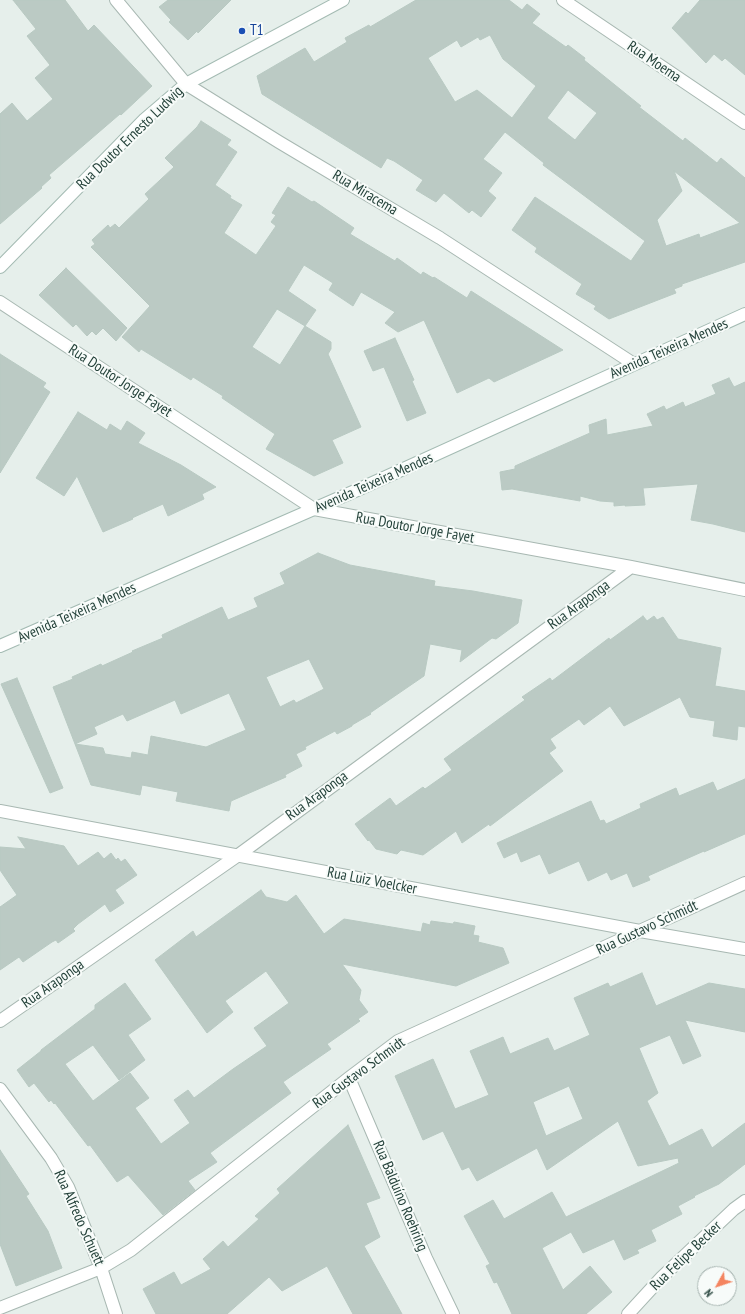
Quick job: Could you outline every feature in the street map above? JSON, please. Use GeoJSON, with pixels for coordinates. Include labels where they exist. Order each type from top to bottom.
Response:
{"type":"FeatureCollection","features":[{"type":"Feature","properties":{"kind":"street","name":"Rua Miracema"},"geometry":{"type":"LineString","coordinates":[[116,0],[186,84],[279,142],[440,238],[634,364]]}},
{"type":"Feature","properties":{"kind":"street","name":"Rua Doutor Ernesto Ludwig"},"geometry":{"type":"LineString","coordinates":[[0,267],[145,119],[186,84],[343,0]]}},
{"type":"Feature","properties":{"kind":"street","name":"Rua Moema"},"geometry":{"type":"LineString","coordinates":[[563,0],[745,123]]}},
{"type":"Feature","properties":{"kind":"street","name":"Rua Doutor Jorge Fayet"},"geometry":{"type":"LineString","coordinates":[[0,302],[314,510],[631,566],[745,590]]}},
{"type":"Feature","properties":{"kind":"street","name":"Avenida Teixeira Mendes"},"geometry":{"type":"LineString","coordinates":[[0,646],[314,510],[745,314]]}},
{"type":"Feature","properties":{"kind":"street","name":"Rua Araponga"},"geometry":{"type":"LineString","coordinates":[[0,1021],[237,856],[631,566]]}},
{"type":"Feature","properties":{"kind":"street","name":"Rua Luiz Voelcker"},"geometry":{"type":"LineString","coordinates":[[0,811],[640,931],[745,949]]}},
{"type":"Feature","properties":{"kind":"street","name":"Rua Gustavo Schmidt"},"geometry":{"type":"LineString","coordinates":[[0,1308],[101,1268],[131,1250],[398,1041],[745,883]]}},
{"type":"Feature","properties":{"kind":"street","name":"Rua Balduíno Roehring"},"geometry":{"type":"LineString","coordinates":[[349,1078],[426,1258],[453,1314]]}},
{"type":"Feature","properties":{"kind":"street","name":"Rua Alfredo Schuett"},"geometry":{"type":"LineString","coordinates":[[0,1089],[51,1158],[68,1187],[101,1268],[116,1314]]}},
{"type":"Feature","properties":{"kind":"street","name":"Rua Felipe Becker"},"geometry":{"type":"LineString","coordinates":[[628,1314],[662,1277],[734,1209],[745,1201]]}},
{"type":"Feature","properties":{"kind":"building"},"geometry":{"type":"Polygon","coordinates":[[[13,0],[65,0],[88,31],[94,25],[152,86],[121,115],[120,114],[49,175],[51,178],[41,187],[42,188],[0,224],[0,114],[12,103],[27,121],[53,99],[35,78],[50,65],[27,36],[36,29],[13,0]]]}},
{"type":"Feature","properties":{"kind":"building"},"geometry":{"type":"Polygon","coordinates":[[[168,0],[231,0],[198,33],[197,31],[188,40],[169,22],[171,20],[159,7],[168,0]]]}},
{"type":"Feature","properties":{"kind":"building"},"geometry":{"type":"Polygon","coordinates":[[[416,0],[509,0],[522,10],[527,4],[540,14],[532,23],[566,47],[568,45],[585,58],[584,60],[641,106],[639,107],[683,141],[685,138],[717,163],[721,158],[745,178],[745,262],[682,284],[682,286],[674,289],[676,293],[609,319],[594,309],[596,306],[576,294],[582,284],[535,252],[537,248],[512,230],[535,197],[631,261],[645,241],[543,165],[544,163],[505,132],[483,159],[502,173],[488,191],[496,198],[481,217],[472,210],[469,213],[444,193],[436,202],[416,190],[423,180],[394,161],[387,158],[381,168],[262,94],[257,76],[305,48],[314,62],[347,42],[345,38],[369,25],[370,27],[416,0]],[[490,35],[480,40],[478,37],[461,47],[457,40],[428,58],[455,102],[477,90],[512,118],[536,86],[503,59],[490,35]],[[568,90],[547,118],[575,140],[597,113],[568,90]],[[674,171],[682,191],[657,220],[666,246],[699,234],[700,238],[740,223],[674,171]]]}},
{"type":"Feature","properties":{"kind":"building"},"geometry":{"type":"Polygon","coordinates":[[[700,0],[745,0],[745,75],[725,58],[722,61],[714,54],[706,63],[672,28],[686,12],[688,14],[700,0]]]}},
{"type":"Feature","properties":{"kind":"building"},"geometry":{"type":"Polygon","coordinates":[[[201,121],[231,140],[227,145],[237,152],[215,185],[231,196],[230,198],[242,205],[224,233],[256,255],[276,226],[271,222],[276,215],[272,213],[288,187],[312,202],[314,201],[354,228],[350,234],[395,261],[397,258],[421,275],[423,272],[433,278],[434,277],[467,298],[471,291],[563,350],[494,382],[489,378],[457,393],[424,320],[398,332],[385,323],[395,312],[361,292],[353,306],[329,290],[333,283],[304,265],[288,291],[316,310],[305,326],[331,342],[331,349],[328,354],[361,427],[332,440],[343,463],[314,476],[266,449],[275,434],[222,398],[223,396],[193,377],[191,380],[141,349],[139,352],[122,337],[150,306],[91,247],[95,244],[92,240],[108,225],[110,228],[115,224],[119,228],[149,199],[145,194],[174,167],[165,158],[197,127],[201,121]],[[277,309],[252,347],[280,365],[305,326],[277,309]]]}},
{"type":"Feature","properties":{"kind":"building"},"geometry":{"type":"Polygon","coordinates":[[[66,268],[127,328],[116,341],[103,328],[96,335],[92,331],[87,336],[76,324],[73,327],[39,295],[66,268]]]}},
{"type":"Feature","properties":{"kind":"building"},"geometry":{"type":"Polygon","coordinates":[[[395,338],[414,380],[412,381],[426,413],[407,421],[384,367],[373,371],[364,351],[395,338]]]}},
{"type":"Feature","properties":{"kind":"building"},"geometry":{"type":"Polygon","coordinates":[[[0,354],[46,383],[43,387],[50,392],[0,473],[0,354]]]}},
{"type":"Feature","properties":{"kind":"building"},"geometry":{"type":"Polygon","coordinates":[[[729,378],[734,387],[745,382],[745,532],[691,520],[698,484],[643,488],[645,505],[625,506],[614,506],[614,502],[600,501],[580,496],[580,501],[512,489],[502,490],[500,472],[515,469],[515,466],[590,433],[589,425],[606,419],[607,435],[653,426],[647,414],[664,406],[666,410],[683,402],[685,407],[716,394],[712,385],[729,378]]]}},
{"type":"Feature","properties":{"kind":"building"},"geometry":{"type":"Polygon","coordinates":[[[78,412],[107,430],[110,424],[121,431],[127,421],[145,433],[138,443],[181,465],[216,487],[202,494],[204,499],[168,516],[163,504],[103,532],[77,476],[64,496],[36,478],[78,412]]]}},
{"type":"Feature","properties":{"kind":"building"},"geometry":{"type":"Polygon","coordinates":[[[318,553],[350,565],[435,581],[434,586],[522,600],[518,623],[496,639],[492,638],[460,662],[462,650],[430,644],[424,676],[352,726],[337,734],[335,731],[305,747],[306,749],[296,754],[302,766],[285,775],[286,777],[231,801],[229,811],[176,801],[178,792],[142,785],[140,795],[91,785],[75,744],[53,687],[73,679],[72,677],[101,664],[102,666],[163,638],[162,635],[222,607],[228,620],[258,607],[254,598],[285,584],[280,573],[318,553]],[[309,659],[266,677],[280,707],[294,700],[296,703],[324,689],[309,659]],[[229,693],[181,714],[175,700],[127,721],[123,714],[94,727],[97,734],[75,744],[103,748],[105,754],[131,758],[132,752],[148,755],[151,736],[206,747],[246,730],[229,693]]]}},
{"type":"Feature","properties":{"kind":"building"},"geometry":{"type":"Polygon","coordinates":[[[643,616],[647,621],[654,616],[657,620],[663,617],[678,639],[721,648],[715,686],[745,691],[745,727],[738,726],[737,740],[713,736],[715,721],[690,717],[680,697],[624,726],[610,706],[584,725],[579,719],[550,739],[556,748],[549,753],[563,771],[490,826],[489,824],[462,843],[456,831],[423,855],[401,850],[397,854],[376,849],[369,840],[368,841],[355,824],[390,798],[396,806],[423,787],[425,789],[452,770],[444,759],[525,700],[522,697],[550,678],[552,681],[609,638],[610,640],[643,616]]]}},
{"type":"Feature","properties":{"kind":"building"},"geometry":{"type":"Polygon","coordinates":[[[17,678],[63,788],[50,793],[1,684],[17,678]]]}},
{"type":"Feature","properties":{"kind":"building"},"geometry":{"type":"Polygon","coordinates":[[[745,779],[745,834],[648,876],[650,880],[633,887],[627,873],[611,880],[607,872],[588,881],[579,861],[549,874],[540,854],[521,862],[517,852],[504,858],[497,843],[591,801],[600,821],[604,820],[606,824],[641,808],[640,804],[676,788],[679,796],[713,782],[717,791],[745,779]]]}},
{"type":"Feature","properties":{"kind":"building"},"geometry":{"type":"Polygon","coordinates":[[[18,837],[64,846],[78,866],[98,852],[104,859],[111,853],[116,860],[118,858],[121,862],[125,859],[137,875],[115,890],[124,903],[110,912],[105,904],[78,924],[73,929],[75,931],[58,943],[56,940],[52,942],[23,962],[19,957],[0,970],[0,907],[17,895],[0,870],[0,847],[26,849],[18,837]]]}},
{"type":"Feature","properties":{"kind":"building"},"geometry":{"type":"Polygon","coordinates":[[[261,890],[266,897],[287,902],[296,895],[324,934],[344,919],[421,932],[423,923],[430,925],[431,921],[453,924],[454,922],[475,926],[473,935],[479,936],[478,942],[503,948],[509,963],[456,986],[342,964],[361,990],[359,1000],[368,1012],[358,1019],[360,1021],[327,1044],[331,1049],[283,1082],[291,1093],[210,1153],[217,1162],[188,1181],[195,1190],[163,1215],[128,1175],[117,1182],[90,1145],[88,1146],[55,1103],[54,1104],[51,1100],[49,1102],[34,1083],[29,1087],[17,1070],[95,1009],[95,1005],[125,983],[151,1019],[128,1035],[145,1060],[119,1080],[93,1045],[65,1064],[93,1101],[130,1073],[149,1098],[135,1108],[161,1144],[190,1123],[174,1100],[188,1090],[194,1098],[267,1046],[254,1028],[289,1003],[266,971],[225,1001],[233,1012],[207,1033],[155,960],[193,931],[196,937],[261,890]]]}},
{"type":"Feature","properties":{"kind":"building"},"geometry":{"type":"Polygon","coordinates":[[[642,973],[656,1006],[709,983],[745,989],[745,1032],[685,1020],[701,1056],[683,1064],[670,1035],[639,1048],[658,1093],[647,1101],[669,1146],[702,1129],[712,1148],[745,1123],[745,1164],[719,1184],[694,1196],[695,1197],[678,1206],[682,1214],[651,1230],[656,1241],[637,1250],[639,1253],[624,1260],[614,1239],[583,1253],[571,1232],[542,1248],[563,1290],[590,1266],[612,1292],[586,1314],[512,1314],[497,1282],[494,1283],[486,1266],[490,1264],[464,1216],[493,1200],[504,1219],[552,1192],[566,1217],[679,1163],[678,1158],[638,1166],[618,1121],[547,1170],[537,1148],[477,1181],[469,1167],[462,1170],[443,1131],[423,1140],[395,1076],[433,1059],[455,1109],[489,1095],[470,1051],[503,1037],[510,1054],[548,1038],[554,1051],[590,1035],[574,998],[608,983],[610,987],[642,973]],[[569,1086],[533,1102],[546,1136],[583,1119],[569,1086]]]}},
{"type":"Feature","properties":{"kind":"building"},"geometry":{"type":"Polygon","coordinates":[[[348,1125],[380,1198],[366,1203],[380,1237],[364,1246],[402,1314],[353,1314],[327,1266],[282,1291],[269,1277],[227,1314],[156,1314],[143,1289],[174,1272],[181,1285],[211,1269],[203,1259],[223,1241],[228,1247],[259,1219],[255,1216],[280,1193],[277,1189],[348,1125]]]}},
{"type":"Feature","properties":{"kind":"building"},"geometry":{"type":"Polygon","coordinates":[[[0,1150],[29,1194],[26,1196],[48,1231],[62,1268],[16,1286],[0,1244],[0,1150]]]}},
{"type":"Feature","properties":{"kind":"place","name":"T1"},"geometry":{"type":"Point","coordinates":[242,31]}}]}
